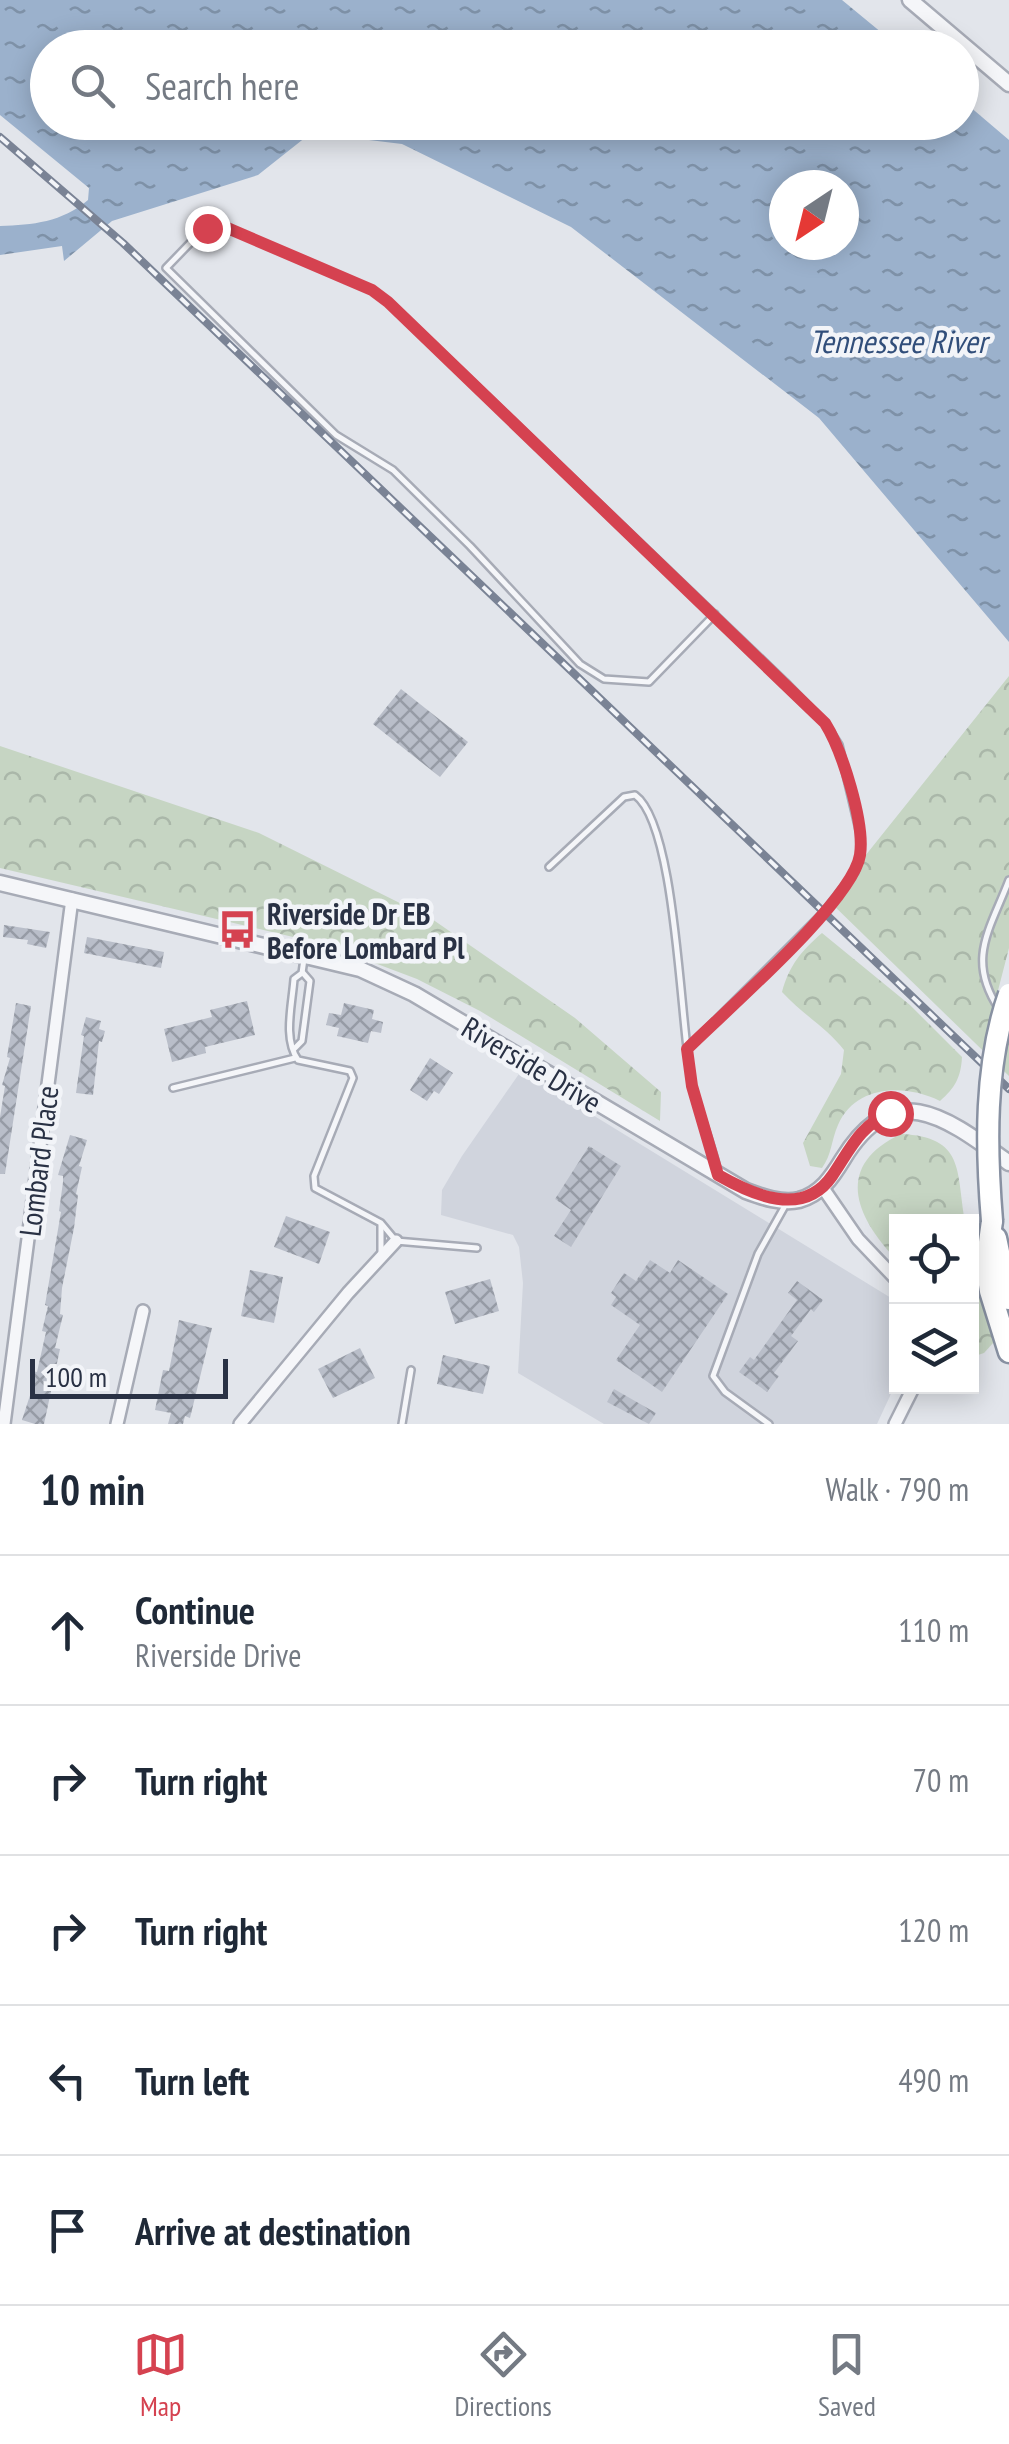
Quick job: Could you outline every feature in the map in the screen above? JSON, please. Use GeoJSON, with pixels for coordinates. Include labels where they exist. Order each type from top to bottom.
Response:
{"type":"FeatureCollection","features":[{"type":"Feature","properties":{"kind":"highway"},"geometry":{"type":"LineString","coordinates":[[1009,994],[988,1098],[992,1221],[1009,1299]]}},
{"type":"Feature","properties":{"kind":"highway"},"geometry":{"type":"LineString","coordinates":[[992,1221],[986,1264],[1009,1352]]}},
{"type":"Feature","properties":{"kind":"street"},"geometry":{"type":"LineString","coordinates":[[910,0],[945,30]]}},
{"type":"Feature","properties":{"kind":"street"},"geometry":{"type":"LineString","coordinates":[[979,59],[1009,84]]}},
{"type":"Feature","properties":{"kind":"street","name":"Riverside Drive"},"geometry":{"type":"LineString","coordinates":[[0,883],[360,969],[414,994],[746,1191],[771,1200],[789,1200]]}},
{"type":"Feature","properties":{"kind":"street","name":"Lombard Place"},"geometry":{"type":"LineString","coordinates":[[4,1424],[72,899]]}},
{"type":"Feature","properties":{"kind":"street"},"geometry":{"type":"LineString","coordinates":[[789,1200],[823,1188],[864,1127],[902,1111],[940,1120],[1009,1163]]}},
{"type":"Feature","properties":{"kind":"street"},"geometry":{"type":"LineString","coordinates":[[823,1188],[858,1239],[889,1272]]}},
{"type":"Feature","properties":{"kind":"street"},"geometry":{"type":"LineString","coordinates":[[240,1424],[396,1240]]}},
{"type":"Feature","properties":{"kind":"street"},"geometry":{"type":"LineString","coordinates":[[117,1424],[143,1311]]}},
{"type":"Feature","properties":{"kind":"street"},"geometry":{"type":"LineString","coordinates":[[894,1424],[910,1394]]}},
{"type":"Feature","properties":{"kind":"lane"},"geometry":{"type":"LineString","coordinates":[[687,1049],[824,912],[855,872],[860,834],[839,745],[825,723],[714,614],[414,326],[372,290],[218,224],[194,238],[166,268],[336,436],[393,470],[580,664],[604,679],[649,682],[714,614]]}},
{"type":"Feature","properties":{"kind":"lane"},"geometry":{"type":"LineString","coordinates":[[549,867],[624,797],[642,800],[660,839],[692,1086],[718,1175]]}},
{"type":"Feature","properties":{"kind":"lane"},"geometry":{"type":"LineString","coordinates":[[1009,880],[980,968],[989,994],[1009,1024]]}},
{"type":"Feature","properties":{"kind":"lane"},"geometry":{"type":"LineString","coordinates":[[295,1058],[288,1040],[294,979],[302,972],[304,956]]}},
{"type":"Feature","properties":{"kind":"lane"},"geometry":{"type":"LineString","coordinates":[[294,1049],[302,1041],[310,981],[302,972]]}},
{"type":"Feature","properties":{"kind":"lane"},"geometry":{"type":"LineString","coordinates":[[173,1088],[295,1058],[352,1074],[350,1088],[314,1176],[315,1188],[381,1223],[396,1240],[477,1248]]}},
{"type":"Feature","properties":{"kind":"lane"},"geometry":{"type":"LineString","coordinates":[[769,1424],[725,1392],[713,1376],[758,1254],[789,1200]]}},
{"type":"Feature","properties":{"kind":"lane"},"geometry":{"type":"LineString","coordinates":[[381,1223],[381,1257]]}},
{"type":"Feature","properties":{"kind":"lane"},"geometry":{"type":"LineString","coordinates":[[402,1424],[411,1370]]}},
{"type":"Feature","properties":{"kind":"shaded area"},"geometry":{"type":"Polygon","coordinates":[[[521,1071],[889,1297],[891,1394],[877,1424],[604,1424],[518,1373],[523,1283],[519,1247],[513,1235],[441,1215],[442,1190],[521,1071]]]}},
{"type":"Feature","properties":{"kind":"green space"},"geometry":{"type":"Polygon","coordinates":[[[1009,676],[1009,948],[994,1006],[1009,1022],[1009,1076],[829,901],[1009,676]]]}},
{"type":"Feature","properties":{"kind":"green space"},"geometry":{"type":"Polygon","coordinates":[[[0,746],[259,833],[432,919],[575,1018],[661,1092],[660,1121],[480,1011],[417,979],[327,945],[0,868],[0,746]]]}},
{"type":"Feature","properties":{"kind":"green space"},"geometry":{"type":"Polygon","coordinates":[[[822,933],[910,1005],[962,1057],[956,1082],[940,1101],[898,1090],[869,1095],[857,1102],[838,1125],[822,1168],[810,1166],[803,1143],[841,1074],[844,1050],[782,992],[797,959],[822,933]]]}},
{"type":"Feature","properties":{"kind":"green space"},"geometry":{"type":"Polygon","coordinates":[[[901,1134],[922,1137],[947,1149],[958,1172],[964,1214],[889,1214],[889,1251],[870,1225],[858,1192],[866,1160],[901,1134]]]}},
{"type":"Feature","properties":{"kind":"green space"},"geometry":{"type":"Polygon","coordinates":[[[979,1285],[994,1342],[979,1355],[979,1285]]]}},
{"type":"Feature","properties":{"kind":"water","name":"Tennessee River"},"geometry":{"type":"Polygon","coordinates":[[[0,0],[842,0],[878,30],[30,30],[30,140],[0,115],[0,0]]]}},
{"type":"Feature","properties":{"kind":"water","name":"Tennessee River"},"geometry":{"type":"Polygon","coordinates":[[[979,114],[1009,140],[1009,642],[819,418],[571,227],[402,144],[369,140],[979,140],[979,114]]]}},
{"type":"Feature","properties":{"kind":"water","name":"Tennessee River"},"geometry":{"type":"Polygon","coordinates":[[[30,140],[302,140],[258,175],[112,221],[64,261],[62,246],[0,255],[0,226],[57,218],[88,200],[89,188],[30,140]]]}},
{"type":"Feature","properties":{"kind":"building"},"geometry":{"type":"Polygon","coordinates":[[[401,689],[468,742],[440,777],[373,724],[401,689]]]}},
{"type":"Feature","properties":{"kind":"building"},"geometry":{"type":"Polygon","coordinates":[[[4,925],[50,932],[46,948],[27,944],[28,940],[3,937],[4,925]]]}},
{"type":"Feature","properties":{"kind":"building"},"geometry":{"type":"Polygon","coordinates":[[[87,937],[164,952],[161,968],[84,953],[87,937]]]}},
{"type":"Feature","properties":{"kind":"building"},"geometry":{"type":"Polygon","coordinates":[[[247,1001],[255,1035],[205,1047],[206,1053],[172,1062],[164,1029],[212,1017],[210,1010],[247,1001]]]}},
{"type":"Feature","properties":{"kind":"building"},"geometry":{"type":"Polygon","coordinates":[[[16,1003],[31,1006],[5,1174],[0,1174],[0,1117],[5,1086],[2,1085],[10,1058],[7,1057],[16,1003]]]}},
{"type":"Feature","properties":{"kind":"building"},"geometry":{"type":"Polygon","coordinates":[[[344,1003],[374,1010],[372,1019],[383,1022],[381,1033],[371,1031],[368,1043],[337,1036],[339,1028],[326,1025],[329,1013],[341,1015],[344,1003]]]}},
{"type":"Feature","properties":{"kind":"building"},"geometry":{"type":"Polygon","coordinates":[[[86,1017],[101,1021],[99,1029],[105,1031],[102,1042],[99,1041],[93,1095],[76,1093],[86,1017]]]}},
{"type":"Feature","properties":{"kind":"building"},"geometry":{"type":"Polygon","coordinates":[[[430,1058],[453,1073],[439,1094],[434,1091],[427,1101],[410,1090],[430,1058]]]}},
{"type":"Feature","properties":{"kind":"building"},"geometry":{"type":"Polygon","coordinates":[[[70,1135],[87,1140],[79,1166],[82,1167],[74,1228],[62,1288],[63,1315],[55,1348],[60,1349],[44,1424],[35,1424],[22,1420],[34,1383],[30,1382],[32,1371],[37,1372],[46,1332],[42,1331],[48,1306],[45,1305],[61,1212],[63,1176],[58,1175],[70,1135]]]}},
{"type":"Feature","properties":{"kind":"building"},"geometry":{"type":"Polygon","coordinates":[[[589,1146],[621,1166],[571,1247],[554,1236],[571,1210],[555,1199],[589,1146]]]}},
{"type":"Feature","properties":{"kind":"building"},"geometry":{"type":"Polygon","coordinates":[[[286,1216],[330,1232],[319,1264],[274,1247],[286,1216]]]}},
{"type":"Feature","properties":{"kind":"building"},"geometry":{"type":"Polygon","coordinates":[[[650,1260],[670,1273],[678,1260],[728,1294],[662,1392],[616,1360],[640,1325],[611,1305],[616,1297],[611,1293],[624,1273],[636,1281],[650,1260]]]}},
{"type":"Feature","properties":{"kind":"building"},"geometry":{"type":"Polygon","coordinates":[[[250,1270],[283,1277],[274,1323],[241,1316],[250,1270]]]}},
{"type":"Feature","properties":{"kind":"building"},"geometry":{"type":"Polygon","coordinates":[[[490,1279],[499,1311],[455,1324],[445,1292],[490,1279]]]}},
{"type":"Feature","properties":{"kind":"building"},"geometry":{"type":"Polygon","coordinates":[[[797,1281],[823,1300],[791,1336],[798,1341],[774,1373],[779,1376],[767,1392],[739,1372],[750,1357],[754,1360],[797,1300],[788,1293],[797,1281]]]}},
{"type":"Feature","properties":{"kind":"building"},"geometry":{"type":"Polygon","coordinates":[[[179,1320],[212,1328],[190,1418],[185,1416],[183,1424],[168,1424],[171,1413],[155,1410],[163,1370],[169,1371],[179,1320]]]}},
{"type":"Feature","properties":{"kind":"building"},"geometry":{"type":"Polygon","coordinates":[[[360,1348],[375,1378],[333,1398],[318,1369],[360,1348]]]}},
{"type":"Feature","properties":{"kind":"building"},"geometry":{"type":"Polygon","coordinates":[[[443,1355],[490,1366],[483,1394],[437,1384],[443,1355]]]}},
{"type":"Feature","properties":{"kind":"building"},"geometry":{"type":"Polygon","coordinates":[[[614,1389],[656,1413],[649,1424],[607,1402],[614,1389]]]}},
{"type":"Feature","properties":{"kind":"railway"},"geometry":{"type":"LineString","coordinates":[[0,137],[123,243],[1009,1089]]}},
{"type":"Feature","properties":{"kind":"place","name":"Riverside Dr EB Before Lombard Pl"},"geometry":{"type":"Point","coordinates":[237,930]}},
{"type":"Feature","properties":{"kind":"route"},"geometry":{"type":"LineString","coordinates":[[207,228],[218,224],[232,228],[259,244],[372,290],[388,302],[825,723],[839,745],[860,834],[855,872],[824,912],[687,1049],[692,1086],[711,1140],[718,1175],[771,1200],[798,1200],[823,1188],[864,1127],[890,1113]]}}]}
